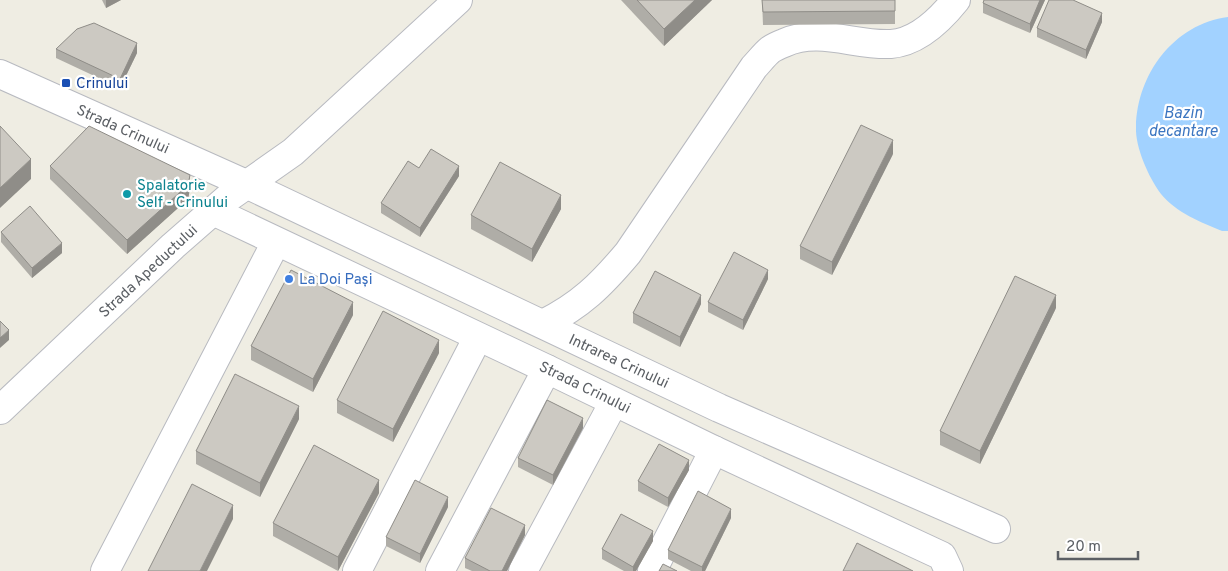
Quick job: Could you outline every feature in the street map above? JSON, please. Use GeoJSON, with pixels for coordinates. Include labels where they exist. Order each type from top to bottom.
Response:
{"type":"FeatureCollection","features":[{"type":"Feature","properties":{"kind":"street","name":"Strada Apeductului"},"geometry":{"type":"LineString","coordinates":[[0,410],[173,246],[246,184],[293,152],[458,0]]}},
{"type":"Feature","properties":{"kind":"street"},"geometry":{"type":"LineString","coordinates":[[543,324],[566,312],[582,300],[605,280],[628,253],[681,178],[754,67],[771,49],[793,39],[820,36],[892,44],[918,36],[944,14],[956,0]]}},
{"type":"Feature","properties":{"kind":"street","name":"Strada Crinului"},"geometry":{"type":"LineString","coordinates":[[0,74],[122,143],[246,184]]}},
{"type":"Feature","properties":{"kind":"street","name":"Intrarea Crinului"},"geometry":{"type":"LineString","coordinates":[[246,184],[719,408],[996,529]]}},
{"type":"Feature","properties":{"kind":"street","name":"Strada Crinului"},"geometry":{"type":"LineString","coordinates":[[213,211],[714,450],[942,556],[949,571]]}},
{"type":"Feature","properties":{"kind":"street"},"geometry":{"type":"LineString","coordinates":[[151,229],[173,246]]}},
{"type":"Feature","properties":{"kind":"street"},"geometry":{"type":"LineString","coordinates":[[105,571],[276,242]]}},
{"type":"Feature","properties":{"kind":"street"},"geometry":{"type":"LineString","coordinates":[[356,571],[478,337]]}},
{"type":"Feature","properties":{"kind":"street"},"geometry":{"type":"LineString","coordinates":[[440,571],[547,369]]}},
{"type":"Feature","properties":{"kind":"street"},"geometry":{"type":"LineString","coordinates":[[523,571],[614,402]]}},
{"type":"Feature","properties":{"kind":"street"},"geometry":{"type":"LineString","coordinates":[[652,571],[714,450]]}},
{"type":"Feature","properties":{"kind":"water","name":"Bazin decantare"},"geometry":{"type":"Polygon","coordinates":[[[1228,17],[1228,231],[1222,231],[1182,212],[1161,194],[1144,162],[1138,144],[1136,127],[1138,107],[1143,88],[1151,71],[1162,55],[1175,41],[1191,30],[1209,22],[1228,17]]]}},
{"type":"Feature","properties":{"kind":"building"},"geometry":{"type":"Polygon","coordinates":[[[637,0],[695,0],[664,29],[637,0]]]}},
{"type":"Feature","properties":{"kind":"building"},"geometry":{"type":"Polygon","coordinates":[[[762,0],[895,0],[895,11],[763,12],[762,0]]]}},
{"type":"Feature","properties":{"kind":"building"},"geometry":{"type":"Polygon","coordinates":[[[984,0],[1040,0],[1030,24],[983,3],[984,0]]]}},
{"type":"Feature","properties":{"kind":"building"},"geometry":{"type":"Polygon","coordinates":[[[1049,0],[1073,0],[1102,13],[1086,50],[1037,28],[1049,0]]]}},
{"type":"Feature","properties":{"kind":"building"},"geometry":{"type":"Polygon","coordinates":[[[94,23],[137,43],[120,79],[56,49],[77,29],[94,23]]]}},
{"type":"Feature","properties":{"kind":"building"},"geometry":{"type":"Polygon","coordinates":[[[861,125],[893,140],[832,262],[800,246],[861,125]]]}},
{"type":"Feature","properties":{"kind":"building"},"geometry":{"type":"Polygon","coordinates":[[[0,126],[31,159],[0,188],[0,126]]]}},
{"type":"Feature","properties":{"kind":"building","name":"Spalatorie Self - Crinului"},"geometry":{"type":"Polygon","coordinates":[[[89,126],[190,175],[188,185],[127,240],[50,166],[89,126]]]}},
{"type":"Feature","properties":{"kind":"building"},"geometry":{"type":"Polygon","coordinates":[[[431,149],[459,166],[420,228],[381,203],[408,161],[419,168],[431,149]]]}},
{"type":"Feature","properties":{"kind":"building"},"geometry":{"type":"Polygon","coordinates":[[[500,162],[561,195],[532,249],[471,215],[500,162]]]}},
{"type":"Feature","properties":{"kind":"building"},"geometry":{"type":"Polygon","coordinates":[[[30,206],[62,243],[32,268],[1,232],[30,206]]]}},
{"type":"Feature","properties":{"kind":"building"},"geometry":{"type":"Polygon","coordinates":[[[734,252],[768,270],[743,320],[708,302],[734,252]]]}},
{"type":"Feature","properties":{"kind":"building"},"geometry":{"type":"Polygon","coordinates":[[[291,270],[353,302],[313,379],[251,346],[291,270]]]}},
{"type":"Feature","properties":{"kind":"building"},"geometry":{"type":"Polygon","coordinates":[[[655,271],[701,295],[680,337],[633,313],[655,271]]]}},
{"type":"Feature","properties":{"kind":"building"},"geometry":{"type":"Polygon","coordinates":[[[1015,276],[1056,295],[980,451],[940,431],[1015,276]]]}},
{"type":"Feature","properties":{"kind":"building"},"geometry":{"type":"Polygon","coordinates":[[[383,311],[439,340],[393,429],[337,400],[383,311]]]}},
{"type":"Feature","properties":{"kind":"building"},"geometry":{"type":"Polygon","coordinates":[[[0,321],[9,330],[0,338],[0,321]]]}},
{"type":"Feature","properties":{"kind":"building"},"geometry":{"type":"Polygon","coordinates":[[[235,374],[299,406],[260,483],[196,451],[235,374]]]}},
{"type":"Feature","properties":{"kind":"building"},"geometry":{"type":"Polygon","coordinates":[[[547,400],[583,418],[553,475],[518,458],[547,400]]]}},
{"type":"Feature","properties":{"kind":"building"},"geometry":{"type":"Polygon","coordinates":[[[659,444],[689,460],[668,498],[638,481],[659,444]]]}},
{"type":"Feature","properties":{"kind":"building"},"geometry":{"type":"Polygon","coordinates":[[[314,445],[379,480],[338,557],[273,523],[314,445]]]}},
{"type":"Feature","properties":{"kind":"building"},"geometry":{"type":"Polygon","coordinates":[[[415,480],[448,497],[420,554],[386,537],[415,480]]]}},
{"type":"Feature","properties":{"kind":"building"},"geometry":{"type":"Polygon","coordinates":[[[192,484],[233,505],[200,571],[148,571],[192,484]]]}},
{"type":"Feature","properties":{"kind":"building"},"geometry":{"type":"Polygon","coordinates":[[[698,491],[731,509],[702,567],[668,550],[698,491]]]}},
{"type":"Feature","properties":{"kind":"building"},"geometry":{"type":"Polygon","coordinates":[[[491,508],[525,525],[502,571],[490,571],[465,558],[491,508]]]}},
{"type":"Feature","properties":{"kind":"building"},"geometry":{"type":"Polygon","coordinates":[[[621,514],[653,531],[633,567],[602,549],[621,514]]]}},
{"type":"Feature","properties":{"kind":"building"},"geometry":{"type":"Polygon","coordinates":[[[857,543],[913,571],[843,571],[857,543]]]}},
{"type":"Feature","properties":{"kind":"building"},"geometry":{"type":"Polygon","coordinates":[[[663,564],[677,571],[659,571],[663,564]]]}},
{"type":"Feature","properties":{"kind":"place","name":"Crinului"},"geometry":{"type":"Point","coordinates":[66,83]}},
{"type":"Feature","properties":{"kind":"place","name":"Spalatorie Self - Crinului"},"geometry":{"type":"Point","coordinates":[127,194]}},
{"type":"Feature","properties":{"kind":"place","name":"La Doi Pași"},"geometry":{"type":"Point","coordinates":[289,279]}}]}
